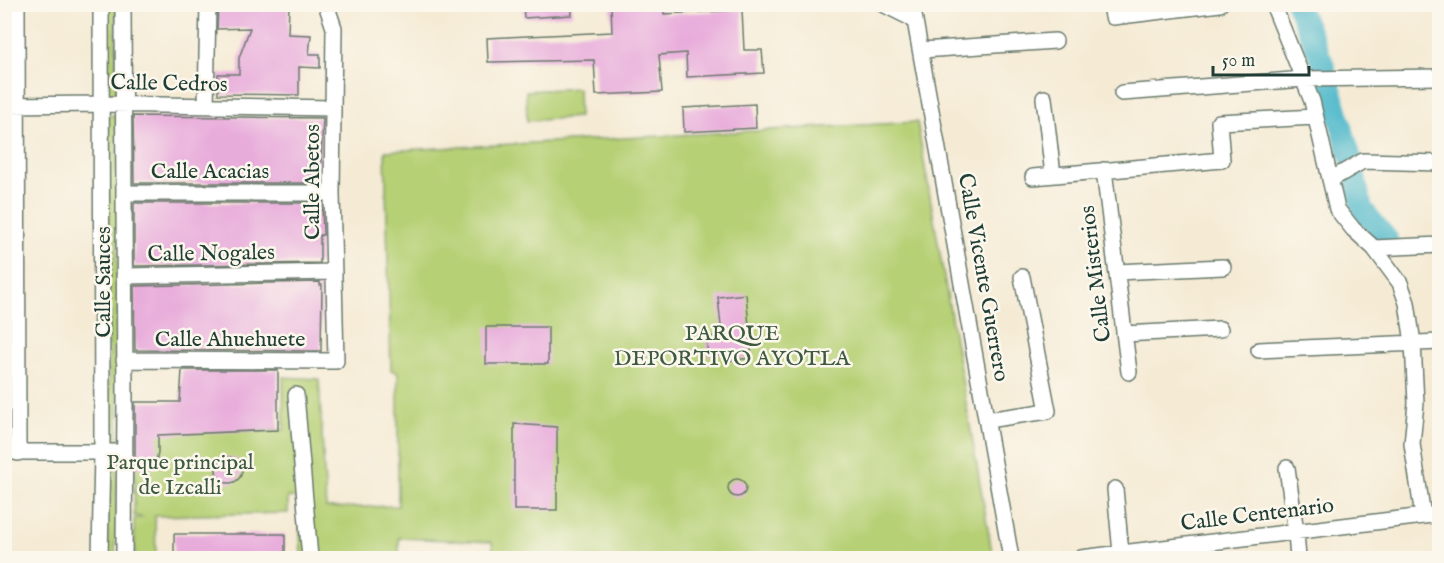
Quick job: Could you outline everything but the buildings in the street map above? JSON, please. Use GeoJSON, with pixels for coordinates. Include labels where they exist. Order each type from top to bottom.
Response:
{"type":"FeatureCollection","features":[{"type":"Feature","properties":{"kind":"street"},"geometry":{"type":"LineString","coordinates":[[17,4],[11,105],[11,453],[125,452]]}},
{"type":"Feature","properties":{"kind":"street","name":"Calle Sauces"},"geometry":{"type":"LineString","coordinates":[[100,558],[102,452],[101,4]]}},
{"type":"Feature","properties":{"kind":"street","name":"Calle Sauces"},"geometry":{"type":"LineString","coordinates":[[123,4],[124,558]]}},
{"type":"Feature","properties":{"kind":"street"},"geometry":{"type":"LineString","coordinates":[[206,106],[208,4]]}},
{"type":"Feature","properties":{"kind":"street"},"geometry":{"type":"LineString","coordinates":[[883,4],[914,12]]}},
{"type":"Feature","properties":{"kind":"street"},"geometry":{"type":"LineString","coordinates":[[1112,11],[1220,4]]}},
{"type":"Feature","properties":{"kind":"street"},"geometry":{"type":"LineString","coordinates":[[1273,4],[1312,102],[1337,209],[1353,229],[1374,248],[1400,283],[1407,303],[1413,343],[1416,403],[1412,444],[1423,516]]}},
{"type":"Feature","properties":{"kind":"street","name":"Calle Abetos"},"geometry":{"type":"LineString","coordinates":[[332,6],[334,28],[332,193],[336,361]]}},
{"type":"Feature","properties":{"kind":"street","name":"Calle Vicente Guerrero"},"geometry":{"type":"LineString","coordinates":[[914,12],[1011,558]]}},
{"type":"Feature","properties":{"kind":"street"},"geometry":{"type":"LineString","coordinates":[[922,50],[1055,41]]}},
{"type":"Feature","properties":{"kind":"street"},"geometry":{"type":"LineString","coordinates":[[1122,93],[1304,79],[1438,77]]}},
{"type":"Feature","properties":{"kind":"street"},"geometry":{"type":"LineString","coordinates":[[1044,99],[1053,175]]}},
{"type":"Feature","properties":{"kind":"street","name":"Calle Cedros"},"geometry":{"type":"LineString","coordinates":[[11,105],[122,104],[333,108]]}},
{"type":"Feature","properties":{"kind":"street"},"geometry":{"type":"LineString","coordinates":[[1033,177],[1222,160],[1219,122],[1315,117]]}},
{"type":"Feature","properties":{"kind":"street"},"geometry":{"type":"LineString","coordinates":[[1330,180],[1363,161],[1440,163]]}},
{"type":"Feature","properties":{"kind":"street","name":"Calle Misterios"},"geometry":{"type":"LineString","coordinates":[[1104,170],[1129,372]]}},
{"type":"Feature","properties":{"kind":"street","name":"Calle Acacias"},"geometry":{"type":"LineString","coordinates":[[124,193],[332,193]]}},
{"type":"Feature","properties":{"kind":"street"},"geometry":{"type":"LineString","coordinates":[[1374,248],[1440,245]]}},
{"type":"Feature","properties":{"kind":"street"},"geometry":{"type":"LineString","coordinates":[[1117,272],[1223,267]]}},
{"type":"Feature","properties":{"kind":"street","name":"Calle Nogales"},"geometry":{"type":"LineString","coordinates":[[124,276],[334,273]]}},
{"type":"Feature","properties":{"kind":"street"},"geometry":{"type":"LineString","coordinates":[[987,420],[1048,411],[1022,277]]}},
{"type":"Feature","properties":{"kind":"street"},"geometry":{"type":"LineString","coordinates":[[1124,334],[1220,329]]}},
{"type":"Feature","properties":{"kind":"street"},"geometry":{"type":"LineString","coordinates":[[1259,350],[1440,342]]}},
{"type":"Feature","properties":{"kind":"street","name":"Calle Ahuehuete"},"geometry":{"type":"LineString","coordinates":[[124,360],[336,361]]}},
{"type":"Feature","properties":{"kind":"street"},"geometry":{"type":"LineString","coordinates":[[296,395],[310,558]]}},
{"type":"Feature","properties":{"kind":"street"},"geometry":{"type":"LineString","coordinates":[[1287,468],[1298,558]]}},
{"type":"Feature","properties":{"kind":"street"},"geometry":{"type":"LineString","coordinates":[[1115,489],[1121,553]]}},
{"type":"Feature","properties":{"kind":"street","name":"Calle Centenario"},"geometry":{"type":"LineString","coordinates":[[1081,558],[1440,514]]}},
{"type":"Feature","properties":{"kind":"green space"},"geometry":{"type":"Polygon","coordinates":[[[107,5],[116,5],[116,91],[110,96],[108,94],[107,5]]]}},
{"type":"Feature","properties":{"kind":"green space"},"geometry":{"type":"Polygon","coordinates":[[[578,88],[579,117],[527,121],[526,91],[578,88]]]}},
{"type":"Feature","properties":{"kind":"green space"},"geometry":{"type":"Polygon","coordinates":[[[114,115],[117,136],[118,438],[116,448],[109,447],[108,116],[114,115]]]}},
{"type":"Feature","properties":{"kind":"green space","name":"PARQUE DEPORTIVO AYOTLA"},"geometry":{"type":"Polygon","coordinates":[[[917,122],[993,558],[494,558],[492,542],[399,538],[399,558],[301,558],[299,498],[288,497],[288,513],[155,516],[156,558],[135,558],[134,519],[143,517],[134,516],[136,432],[284,430],[283,377],[319,379],[326,508],[398,506],[398,373],[391,370],[385,151],[917,122]]]}},
{"type":"Feature","properties":{"kind":"green space"},"geometry":{"type":"Polygon","coordinates":[[[113,462],[117,465],[115,558],[108,558],[108,466],[113,462]]]}},
{"type":"Feature","properties":{"kind":"waterway"},"geometry":{"type":"LineString","coordinates":[[1297,4],[1325,68]]}},
{"type":"Feature","properties":{"kind":"waterway"},"geometry":{"type":"LineString","coordinates":[[1330,86],[1351,159]]}},
{"type":"Feature","properties":{"kind":"waterway"},"geometry":{"type":"LineString","coordinates":[[1355,178],[1362,209],[1387,239]]}},
{"type":"Feature","properties":{"kind":"park label","name":"Parque principal de Izcalli"},"geometry":{"type":"Point","coordinates":[180,474]}}]}
